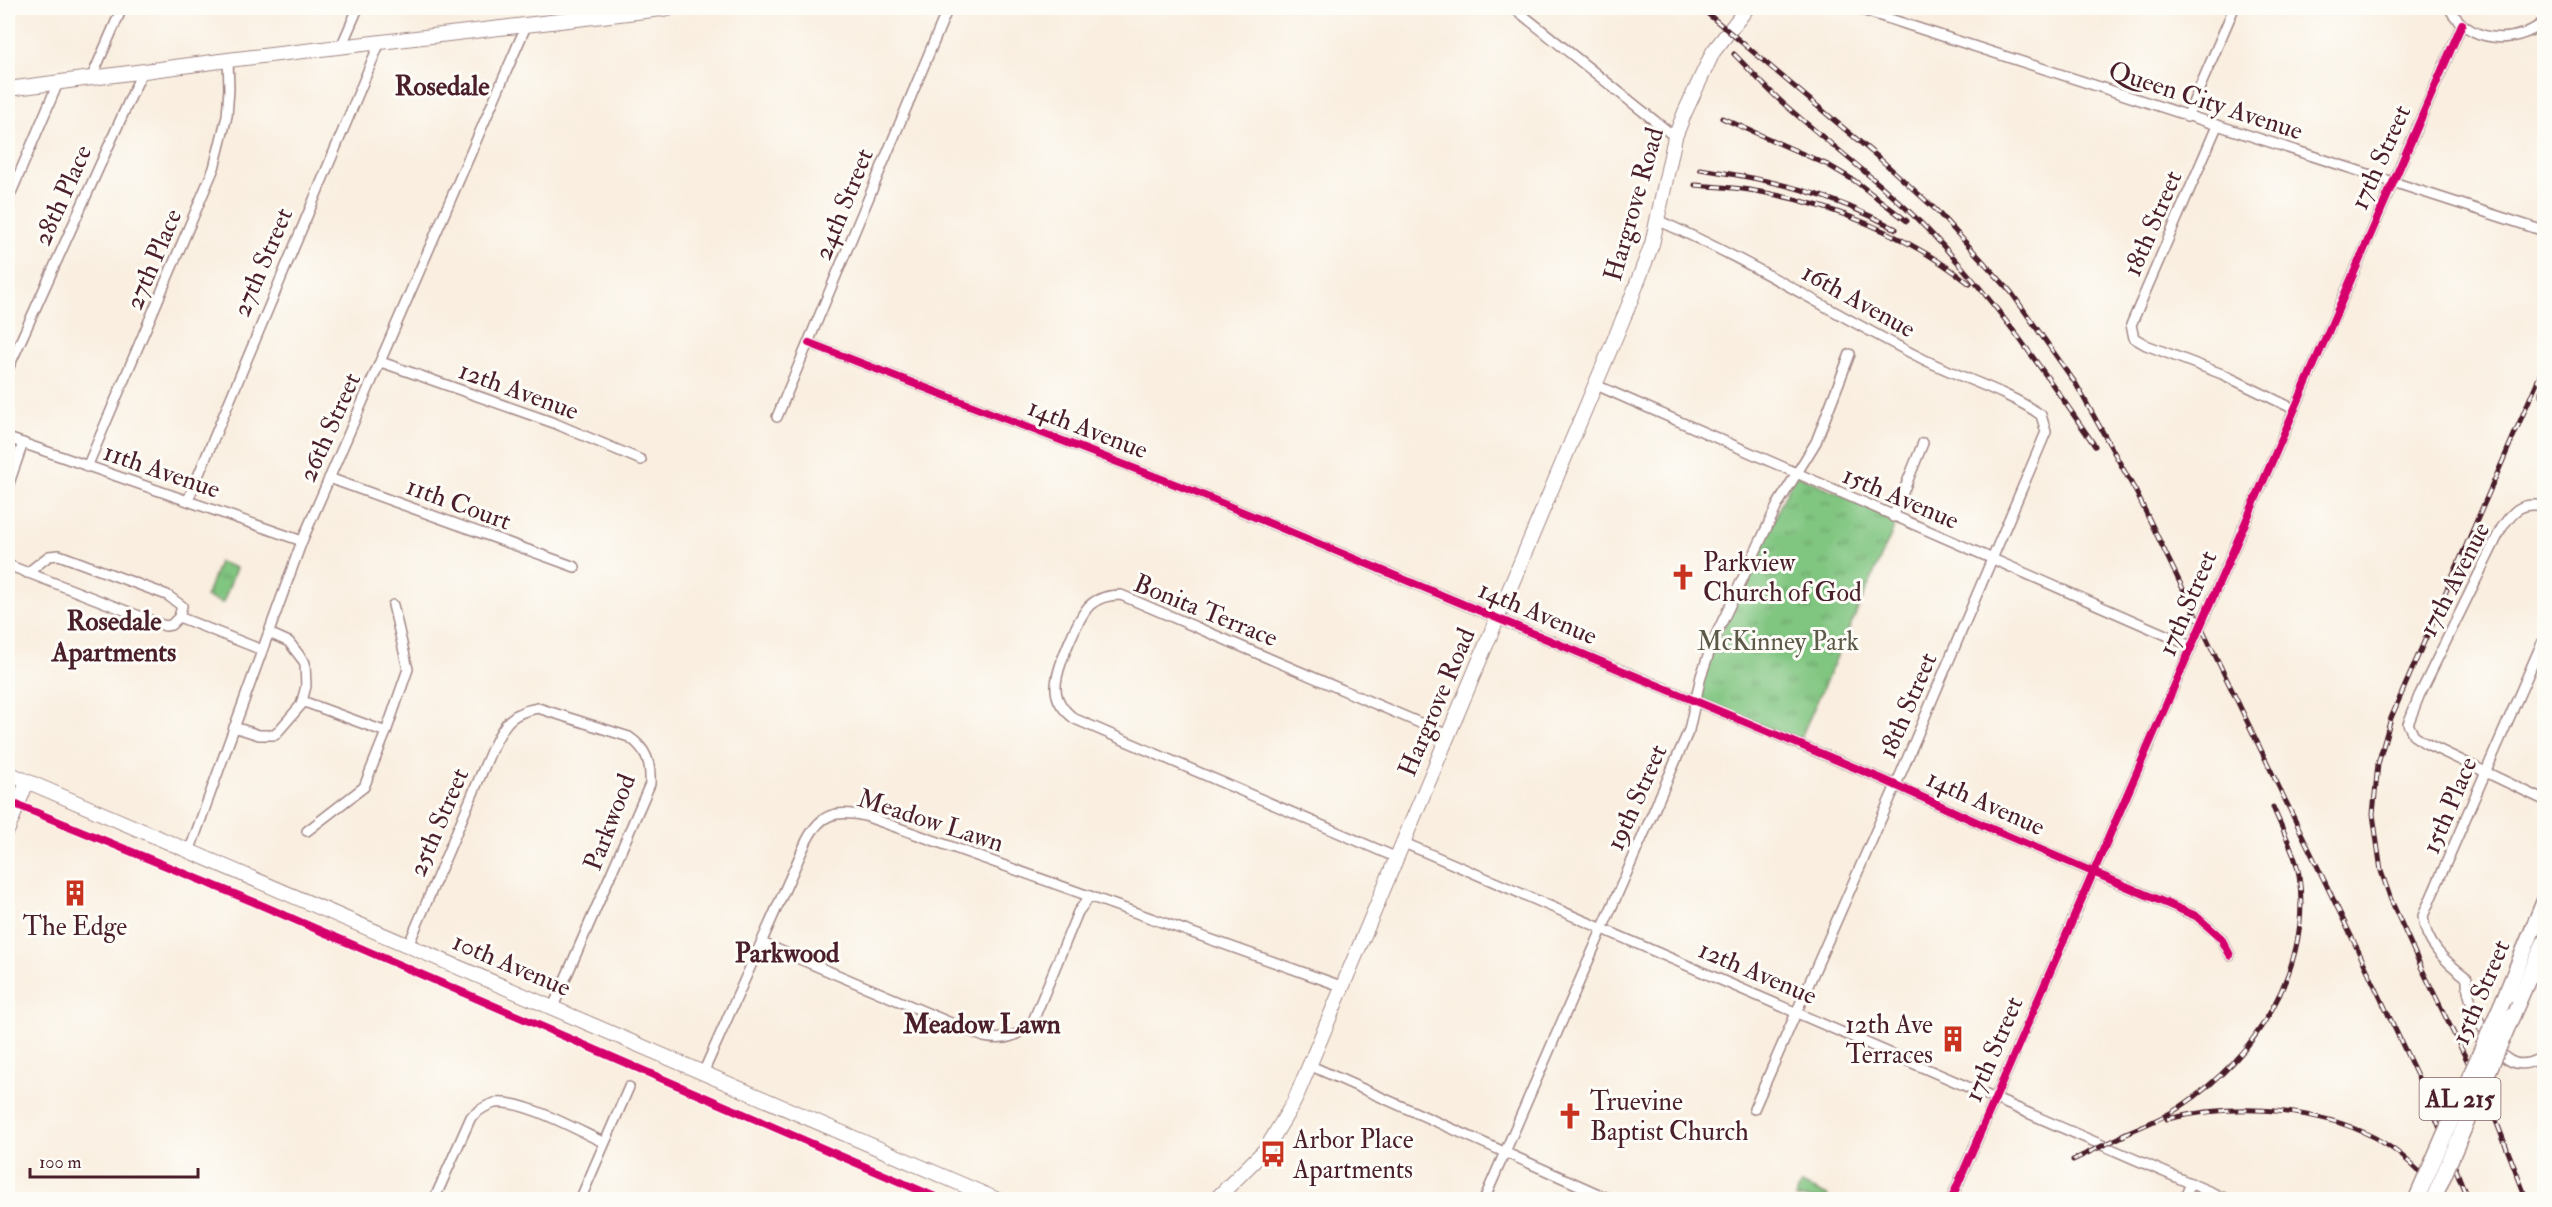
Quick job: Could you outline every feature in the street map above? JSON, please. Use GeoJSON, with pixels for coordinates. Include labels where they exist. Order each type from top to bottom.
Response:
{"type":"FeatureCollection","features":[{"type":"Feature","properties":{"kind":"main road"},"geometry":{"type":"LineString","coordinates":[[8,89],[228,60],[526,26],[588,12],[670,8]]}},
{"type":"Feature","properties":{"kind":"main road","name":"Hargrove Road"},"geometry":{"type":"LineString","coordinates":[[1215,1200],[1251,1165],[1271,1141],[1294,1102],[1395,857],[1596,385],[1652,244],[1675,137],[1713,52],[1747,8]]}},
{"type":"Feature","properties":{"kind":"main road","name":"10th Avenue"},"geometry":{"type":"LineString","coordinates":[[8,773],[998,1200]]}},
{"type":"Feature","properties":{"kind":"main road"},"geometry":{"type":"LineString","coordinates":[[8,830],[27,782]]}},
{"type":"Feature","properties":{"kind":"main road","name":"15th Street"},"geometry":{"type":"LineString","coordinates":[[2416,1200],[2544,902]]}},
{"type":"Feature","properties":{"kind":"main road","name":"15th Street"},"geometry":{"type":"LineString","coordinates":[[2433,1200],[2544,943]]}},
{"type":"Feature","properties":{"kind":"street"},"geometry":{"type":"LineString","coordinates":[[91,79],[122,8]]}},
{"type":"Feature","properties":{"kind":"street"},"geometry":{"type":"LineString","coordinates":[[340,47],[358,8]]}},
{"type":"Feature","properties":{"kind":"street","name":"24th Street"},"geometry":{"type":"LineString","coordinates":[[777,417],[948,8]]}},
{"type":"Feature","properties":{"kind":"street"},"geometry":{"type":"LineString","coordinates":[[1514,8],[1675,137]]}},
{"type":"Feature","properties":{"kind":"street","name":"Queen City Avenue"},"geometry":{"type":"LineString","coordinates":[[1856,8],[2544,231]]}},
{"type":"Feature","properties":{"kind":"street"},"geometry":{"type":"LineString","coordinates":[[2187,117],[2234,8]]}},
{"type":"Feature","properties":{"kind":"street"},"geometry":{"type":"LineString","coordinates":[[2449,8],[2462,24],[2484,36],[2497,38],[2523,35],[2544,22]]}},
{"type":"Feature","properties":{"kind":"street","name":"17th Street"},"geometry":{"type":"LineString","coordinates":[[1952,1200],[2092,872],[2462,24]]}},
{"type":"Feature","properties":{"kind":"street","name":"26th Street"},"geometry":{"type":"LineString","coordinates":[[189,852],[302,541],[526,26]]}},
{"type":"Feature","properties":{"kind":"street","name":"27th Street"},"geometry":{"type":"LineString","coordinates":[[188,500],[380,42]]}},
{"type":"Feature","properties":{"kind":"street","name":"27th Place"},"geometry":{"type":"LineString","coordinates":[[87,467],[214,168],[227,116],[228,60]]}},
{"type":"Feature","properties":{"kind":"street","name":"28th Place"},"geometry":{"type":"LineString","coordinates":[[8,369],[142,72]]}},
{"type":"Feature","properties":{"kind":"street"},"geometry":{"type":"LineString","coordinates":[[8,200],[57,83]]}},
{"type":"Feature","properties":{"kind":"street","name":"18th Street"},"geometry":{"type":"LineString","coordinates":[[2217,126],[2131,325],[2134,338],[2146,345],[2222,374],[2294,409]]}},
{"type":"Feature","properties":{"kind":"street","name":"16th Avenue"},"geometry":{"type":"LineString","coordinates":[[1657,220],[1754,266],[1919,358],[2018,401],[2041,415]]}},
{"type":"Feature","properties":{"kind":"street","name":"14th Avenue"},"geometry":{"type":"LineString","coordinates":[[808,343],[1190,490],[1695,699],[1896,785],[2196,916],[2221,938],[2230,955]]}},
{"type":"Feature","properties":{"kind":"street","name":"19th Street"},"geometry":{"type":"LineString","coordinates":[[1484,1200],[1689,730],[1695,699],[1719,629],[1778,504],[1816,442],[1850,354]]}},
{"type":"Feature","properties":{"kind":"street","name":"12th Avenue"},"geometry":{"type":"LineString","coordinates":[[381,362],[554,423],[641,460]]}},
{"type":"Feature","properties":{"kind":"street","name":"15th Avenue"},"geometry":{"type":"LineString","coordinates":[[1596,385],[2191,646]]}},
{"type":"Feature","properties":{"kind":"street","name":"18th Street"},"geometry":{"type":"LineString","coordinates":[[1754,1109],[1896,785],[2046,432],[2041,415]]}},
{"type":"Feature","properties":{"kind":"street","name":"11th Avenue"},"geometry":{"type":"LineString","coordinates":[[8,438],[302,541]]}},
{"type":"Feature","properties":{"kind":"street"},"geometry":{"type":"LineString","coordinates":[[8,486],[23,443]]}},
{"type":"Feature","properties":{"kind":"street"},"geometry":{"type":"LineString","coordinates":[[1893,517],[1923,443]]}},
{"type":"Feature","properties":{"kind":"street","name":"11th Court"},"geometry":{"type":"LineString","coordinates":[[329,478],[575,567]]}},
{"type":"Feature","properties":{"kind":"street","name":"17th Avenue"},"geometry":{"type":"LineString","coordinates":[[2486,772],[2425,743],[2414,736],[2408,724],[2419,696],[2508,518],[2518,508],[2530,504],[2544,506]]}},
{"type":"Feature","properties":{"kind":"street"},"geometry":{"type":"LineString","coordinates":[[8,565],[27,573],[165,626],[171,625],[179,617],[182,606],[167,595],[59,555],[49,556],[27,573]]}},
{"type":"Feature","properties":{"kind":"street","name":"Bonita Terrace"},"geometry":{"type":"LineString","coordinates":[[1395,857],[1075,719],[1065,711],[1059,701],[1055,686],[1058,671],[1085,611],[1101,598],[1121,595],[1448,735]]}},
{"type":"Feature","properties":{"kind":"street"},"geometry":{"type":"LineString","coordinates":[[307,831],[364,787],[386,732],[408,669],[393,605]]}},
{"type":"Feature","properties":{"kind":"street"},"geometry":{"type":"LineString","coordinates":[[179,617],[262,651]]}},
{"type":"Feature","properties":{"kind":"street"},"geometry":{"type":"LineString","coordinates":[[234,728],[259,735],[275,735],[290,721],[302,701],[306,686],[305,663],[289,642],[268,633]]}},
{"type":"Feature","properties":{"kind":"street","name":"15th Place"},"geometry":{"type":"LineString","coordinates":[[2540,1063],[2517,1065],[2502,1056],[2484,1031],[2471,1004],[2466,990],[2467,978],[2447,963],[2431,941],[2424,929],[2424,916],[2544,638]]}},
{"type":"Feature","properties":{"kind":"street"},"geometry":{"type":"LineString","coordinates":[[302,701],[386,732]]}},
{"type":"Feature","properties":{"kind":"street","name":"Parkwood"},"geometry":{"type":"LineString","coordinates":[[512,717],[524,710],[538,708],[629,737],[640,745],[648,756],[651,771],[646,798],[553,1007]]}},
{"type":"Feature","properties":{"kind":"street","name":"25th Street"},"geometry":{"type":"LineString","coordinates":[[408,946],[491,751],[503,727],[512,717]]}},
{"type":"Feature","properties":{"kind":"street"},"geometry":{"type":"LineString","coordinates":[[2486,772],[2544,800]]}},
{"type":"Feature","properties":{"kind":"street","name":"Meadow Lawn"},"geometry":{"type":"LineString","coordinates":[[703,1073],[813,827],[823,818],[837,813],[865,816],[1341,986]]}},
{"type":"Feature","properties":{"kind":"street","name":"12th Avenue"},"geometry":{"type":"LineString","coordinates":[[1402,842],[2229,1200]]}},
{"type":"Feature","properties":{"kind":"street"},"geometry":{"type":"LineString","coordinates":[[762,943],[984,1037],[997,1040],[1011,1038],[1024,1031],[1033,1021],[1078,912],[1090,896]]}},
{"type":"Feature","properties":{"kind":"street"},"geometry":{"type":"LineString","coordinates":[[1309,1065],[1612,1200]]}},
{"type":"Feature","properties":{"kind":"street"},"geometry":{"type":"LineString","coordinates":[[580,1200],[603,1142],[629,1087]]}},
{"type":"Feature","properties":{"kind":"street"},"geometry":{"type":"LineString","coordinates":[[434,1200],[471,1117],[482,1108],[494,1103],[521,1105],[603,1142]]}},
{"type":"Feature","properties":{"kind":"street"},"geometry":{"type":"LineString","coordinates":[[2184,1200],[2191,1183]]}},
{"type":"Feature","properties":{"kind":"green space","name":"McKinney Park"},"geometry":{"type":"Polygon","coordinates":[[[1795,474],[1898,519],[1798,744],[1695,699],[1701,676],[1795,474]]]}},
{"type":"Feature","properties":{"kind":"green space"},"geometry":{"type":"Polygon","coordinates":[[[219,562],[236,568],[223,603],[206,597],[219,562]]]}},
{"type":"Feature","properties":{"kind":"green space"},"geometry":{"type":"Polygon","coordinates":[[[1801,1184],[1828,1196],[1827,1199],[1795,1198],[1801,1184]]]}},
{"type":"Feature","properties":{"kind":"railway"},"geometry":{"type":"LineString","coordinates":[[1701,8],[1879,158],[1935,209],[2011,292],[2076,384],[2136,492],[2355,944],[2430,1103],[2468,1200]]}},
{"type":"Feature","properties":{"kind":"railway"},"geometry":{"type":"LineString","coordinates":[[1734,54],[1785,105],[1892,196],[1950,253],[2015,333],[2095,446]]}},
{"type":"Feature","properties":{"kind":"railway"},"geometry":{"type":"LineString","coordinates":[[1722,118],[1828,165],[1855,181],[1907,221]]}},
{"type":"Feature","properties":{"kind":"railway"},"geometry":{"type":"LineString","coordinates":[[1700,169],[1777,183],[1824,197],[1896,229]]}},
{"type":"Feature","properties":{"kind":"railway"},"geometry":{"type":"LineString","coordinates":[[1695,185],[1783,196],[1840,213],[1922,251],[1970,284]]}},
{"type":"Feature","properties":{"kind":"railway"},"geometry":{"type":"LineString","coordinates":[[2527,1200],[2493,1113],[2422,969],[2391,900],[2381,871],[2373,814],[2378,764],[2391,718],[2544,366]]}},
{"type":"Feature","properties":{"kind":"railway"},"geometry":{"type":"LineString","coordinates":[[2122,1135],[2159,1119],[2207,1087],[2232,1063],[2273,1008],[2287,977],[2297,944],[2301,910],[2297,866],[2273,807]]}},
{"type":"Feature","properties":{"kind":"railway"},"geometry":{"type":"LineString","coordinates":[[2167,1119],[2194,1114],[2251,1110],[2309,1115],[2337,1122],[2387,1145],[2418,1170],[2444,1200]]}},
{"type":"Feature","properties":{"kind":"railway"},"geometry":{"type":"LineString","coordinates":[[2073,1160],[2131,1132]]}},
{"type":"Feature","properties":{"kind":"cycle path"},"geometry":{"type":"LineString","coordinates":[[1951,1200],[2462,24]]}},
{"type":"Feature","properties":{"kind":"cycle path"},"geometry":{"type":"LineString","coordinates":[[809,343],[1190,490],[1882,779],[1994,830],[2196,916],[2221,938],[2230,955]]}},
{"type":"Feature","properties":{"kind":"cycle path"},"geometry":{"type":"LineString","coordinates":[[8,801],[254,902],[942,1200]]}},
{"type":"Feature","properties":{"kind":"place","name":"Parkview Church of God"},"geometry":{"type":"Point","coordinates":[1683,577]}},
{"type":"Feature","properties":{"kind":"place","name":"The Edge"},"geometry":{"type":"Point","coordinates":[75,893]}},
{"type":"Feature","properties":{"kind":"place","name":"12th Ave Terraces"},"geometry":{"type":"Point","coordinates":[1953,1039]}},
{"type":"Feature","properties":{"kind":"place","name":"Truevine Baptist Church"},"geometry":{"type":"Point","coordinates":[1570,1116]}},
{"type":"Feature","properties":{"kind":"place","name":"Arbor Place Apartments"},"geometry":{"type":"Point","coordinates":[1273,1154]}},
{"type":"Feature","properties":{"kind":"district","name":"Rosedale"},"geometry":{"type":"Point","coordinates":[442,86]}},
{"type":"Feature","properties":{"kind":"district","name":"Rosedale Apartments"},"geometry":{"type":"Point","coordinates":[114,636]}},
{"type":"Feature","properties":{"kind":"district","name":"Parkwood"},"geometry":{"type":"Point","coordinates":[787,953]}},
{"type":"Feature","properties":{"kind":"district","name":"Meadow Lawn"},"geometry":{"type":"Point","coordinates":[982,1024]}}]}
